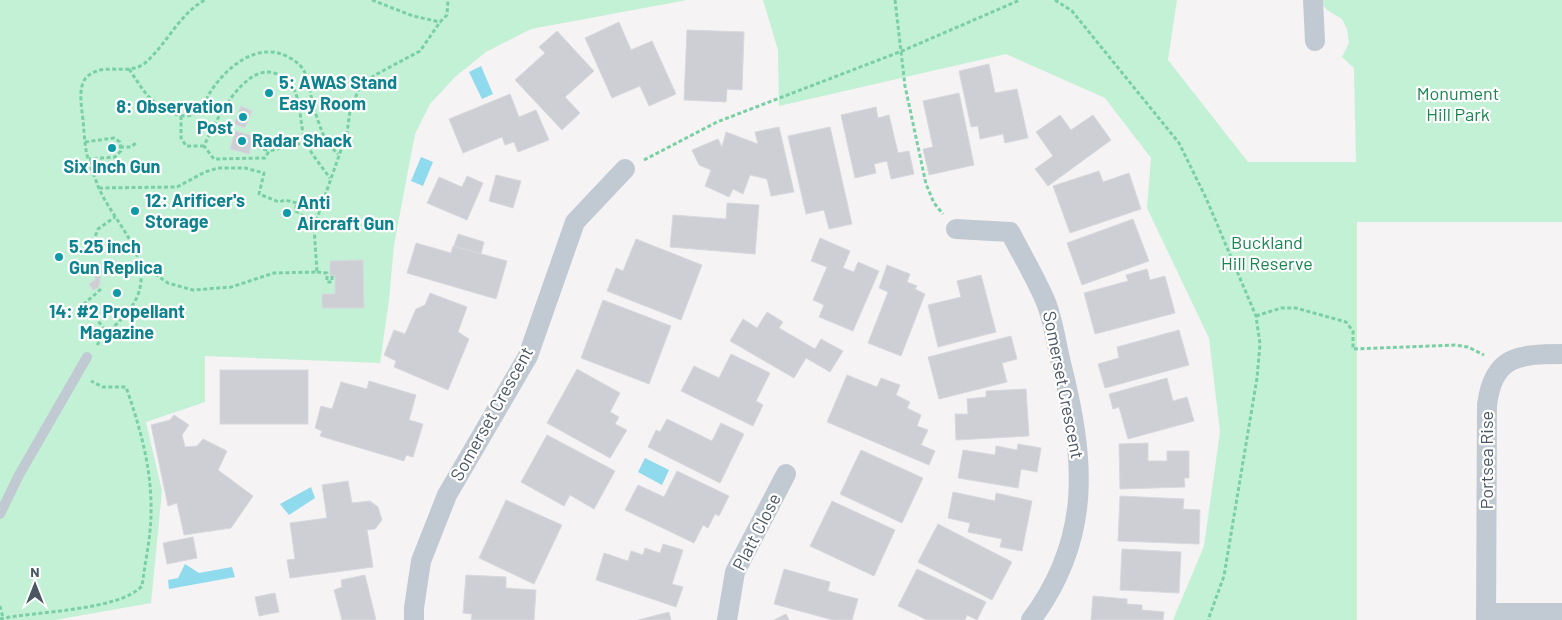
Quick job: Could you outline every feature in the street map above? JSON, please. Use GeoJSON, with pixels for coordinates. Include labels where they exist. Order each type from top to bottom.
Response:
{"type":"FeatureCollection","features":[{"type":"Feature","properties":{"kind":"street"},"geometry":{"type":"LineString","coordinates":[[1314,0],[1314,41]]}},
{"type":"Feature","properties":{"kind":"street","name":"Somerset Crescent"},"geometry":{"type":"LineString","coordinates":[[414,620],[421,561],[447,495],[528,356],[576,222],[625,169]]}},
{"type":"Feature","properties":{"kind":"street","name":"Somerset Crescent"},"geometry":{"type":"LineString","coordinates":[[956,229],[1010,232],[1046,302],[1067,387],[1080,466],[1078,512],[1068,553],[1044,603],[1031,620]]}},
{"type":"Feature","properties":{"kind":"street"},"geometry":{"type":"LineString","coordinates":[[1500,368],[1514,359],[1527,356],[1562,354]]}},
{"type":"Feature","properties":{"kind":"street","name":"Portsea Rise"},"geometry":{"type":"LineString","coordinates":[[1486,616],[1487,405],[1492,381],[1500,368]]}},
{"type":"Feature","properties":{"kind":"street","name":"Platt Close"},"geometry":{"type":"LineString","coordinates":[[727,620],[735,572],[786,474]]}},
{"type":"Feature","properties":{"kind":"street"},"geometry":{"type":"LineString","coordinates":[[1486,616],[1562,613]]}},
{"type":"Feature","properties":{"kind":"lane"},"geometry":{"type":"LineString","coordinates":[[0,514],[19,475],[87,357]]}},
{"type":"Feature","properties":{"kind":"path"},"geometry":{"type":"LineString","coordinates":[[87,357],[134,304],[141,282],[139,263],[132,241],[122,229],[99,188],[89,159],[85,142],[82,84],[86,78],[95,72],[106,69],[129,69],[144,64],[181,19],[205,0]]}},
{"type":"Feature","properties":{"kind":"path"},"geometry":{"type":"LineString","coordinates":[[372,0],[413,16],[440,22]]}},
{"type":"Feature","properties":{"kind":"path"},"geometry":{"type":"LineString","coordinates":[[317,272],[314,227],[338,154],[347,133],[350,111],[360,86],[375,75],[420,51],[447,15],[448,0]]}},
{"type":"Feature","properties":{"kind":"path"},"geometry":{"type":"LineString","coordinates":[[895,0],[905,86],[926,184],[934,204],[956,229]]}},
{"type":"Feature","properties":{"kind":"path"},"geometry":{"type":"LineString","coordinates":[[625,169],[717,122],[902,51],[1020,0]]}},
{"type":"Feature","properties":{"kind":"path"},"geometry":{"type":"LineString","coordinates":[[1055,0],[1072,11],[1179,143],[1206,198],[1256,316],[1260,344],[1257,378],[1224,576],[1208,620]]}},
{"type":"Feature","properties":{"kind":"path"},"geometry":{"type":"LineString","coordinates":[[129,69],[147,97],[158,107],[181,116],[196,113],[225,73],[250,54],[274,51],[291,58],[302,67],[309,80],[311,98],[326,140],[338,154]]}},
{"type":"Feature","properties":{"kind":"path"},"geometry":{"type":"LineString","coordinates":[[204,146],[217,120],[233,96],[255,76],[269,72],[282,76],[291,84],[306,142],[330,178]]}},
{"type":"Feature","properties":{"kind":"path"},"geometry":{"type":"LineString","coordinates":[[181,116],[181,138],[186,146],[204,146]]}},
{"type":"Feature","properties":{"kind":"path"},"geometry":{"type":"LineString","coordinates":[[85,142],[114,138],[120,142],[120,151],[115,158],[89,159]]}},
{"type":"Feature","properties":{"kind":"path"},"geometry":{"type":"LineString","coordinates":[[251,145],[269,151],[306,142]]}},
{"type":"Feature","properties":{"kind":"path"},"geometry":{"type":"LineString","coordinates":[[120,147],[131,147],[136,143]]}},
{"type":"Feature","properties":{"kind":"path"},"geometry":{"type":"LineString","coordinates":[[204,146],[214,159],[265,158],[269,151]]}},
{"type":"Feature","properties":{"kind":"path"},"geometry":{"type":"LineString","coordinates":[[99,188],[177,187],[205,172],[218,168],[245,168],[264,173],[258,194],[279,202],[285,200],[297,203],[296,211],[314,227]]}},
{"type":"Feature","properties":{"kind":"path"},"geometry":{"type":"LineString","coordinates":[[93,242],[98,229],[115,217]]}},
{"type":"Feature","properties":{"kind":"path"},"geometry":{"type":"LineString","coordinates":[[139,263],[168,283],[193,290],[231,287],[274,273],[317,272],[327,274],[327,282],[332,282],[332,276]]}},
{"type":"Feature","properties":{"kind":"path"},"geometry":{"type":"LineString","coordinates":[[101,289],[84,304],[108,333]]}},
{"type":"Feature","properties":{"kind":"path"},"geometry":{"type":"LineString","coordinates":[[1256,316],[1281,308],[1296,308],[1346,322],[1353,331],[1353,349],[1454,345],[1468,347],[1481,353],[1500,368]]}},
{"type":"Feature","properties":{"kind":"path"},"geometry":{"type":"LineString","coordinates":[[0,606],[2,618],[69,609],[117,600],[135,593],[142,586],[151,512],[146,459],[139,425],[126,387],[103,387],[77,373]]}},
{"type":"Feature","properties":{"kind":"green space"},"geometry":{"type":"Polygon","coordinates":[[[0,0],[687,0],[531,29],[486,52],[455,77],[430,104],[415,134],[394,245],[389,300],[380,363],[205,356],[205,402],[146,422],[162,491],[151,603],[55,620],[0,620],[0,0]]]}},
{"type":"Feature","properties":{"kind":"green space","name":"Buckland Hill Reserve"},"geometry":{"type":"Polygon","coordinates":[[[763,0],[1177,0],[1168,60],[1248,162],[1356,162],[1354,68],[1342,57],[1349,43],[1347,29],[1342,19],[1327,10],[1319,0],[1562,0],[1562,222],[1357,222],[1357,620],[1173,620],[1204,546],[1220,432],[1209,338],[1147,208],[1151,158],[1105,98],[1006,54],[779,106],[778,50],[763,0]]]}},
{"type":"Feature","properties":{"kind":"water"},"geometry":{"type":"Polygon","coordinates":[[[481,66],[493,94],[482,99],[469,72],[481,66]]]}},
{"type":"Feature","properties":{"kind":"water"},"geometry":{"type":"Polygon","coordinates":[[[421,157],[433,162],[423,186],[411,181],[421,157]]]}},
{"type":"Feature","properties":{"kind":"water"},"geometry":{"type":"Polygon","coordinates":[[[645,458],[669,470],[662,485],[638,472],[645,458]]]}},
{"type":"Feature","properties":{"kind":"water"},"geometry":{"type":"Polygon","coordinates":[[[311,487],[315,498],[289,515],[280,504],[311,487]]]}},
{"type":"Feature","properties":{"kind":"water"},"geometry":{"type":"Polygon","coordinates":[[[185,564],[199,573],[232,567],[235,577],[169,589],[168,580],[178,578],[185,564]]]}},
{"type":"Feature","properties":{"kind":"building"},"geometry":{"type":"Polygon","coordinates":[[[619,22],[631,50],[652,41],[676,94],[649,106],[640,86],[612,98],[585,38],[619,22]]]}},
{"type":"Feature","properties":{"kind":"building"},"geometry":{"type":"Polygon","coordinates":[[[687,30],[744,32],[742,90],[727,89],[726,102],[684,100],[687,30]]]}},
{"type":"Feature","properties":{"kind":"building"},"geometry":{"type":"Polygon","coordinates":[[[557,31],[594,71],[565,97],[580,113],[562,130],[515,80],[545,53],[539,47],[557,31]]]}},
{"type":"Feature","properties":{"kind":"building"},"geometry":{"type":"Polygon","coordinates":[[[989,64],[995,93],[1017,89],[1028,138],[1005,143],[1003,134],[980,139],[978,126],[971,127],[959,71],[989,64]]]}},
{"type":"Feature","properties":{"kind":"building"},"geometry":{"type":"Polygon","coordinates":[[[959,93],[974,165],[929,175],[923,149],[933,147],[923,101],[959,93]]]}},
{"type":"Feature","properties":{"kind":"building"},"geometry":{"type":"Polygon","coordinates":[[[510,94],[519,117],[536,110],[549,140],[518,152],[514,142],[505,145],[502,137],[463,153],[449,119],[510,94]]]}},
{"type":"Feature","properties":{"kind":"building","name":"8: Observation Post"},"geometry":{"type":"Polygon","coordinates":[[[241,106],[252,111],[245,128],[234,124],[241,106]]]}},
{"type":"Feature","properties":{"kind":"building"},"geometry":{"type":"Polygon","coordinates":[[[876,107],[878,118],[889,115],[898,153],[909,151],[914,174],[891,179],[887,161],[874,164],[876,173],[855,178],[841,115],[876,107]]]}},
{"type":"Feature","properties":{"kind":"building"},"geometry":{"type":"Polygon","coordinates":[[[1060,115],[1071,130],[1093,115],[1111,140],[1048,186],[1035,169],[1053,156],[1036,132],[1060,115]]]}},
{"type":"Feature","properties":{"kind":"building"},"geometry":{"type":"Polygon","coordinates":[[[779,127],[794,192],[771,196],[767,179],[750,175],[743,194],[733,189],[729,197],[705,186],[711,170],[699,165],[692,150],[718,139],[722,147],[726,132],[758,144],[755,132],[779,127]]]}},
{"type":"Feature","properties":{"kind":"building"},"geometry":{"type":"Polygon","coordinates":[[[830,127],[852,224],[829,229],[824,210],[806,214],[788,136],[830,127]]]}},
{"type":"Feature","properties":{"kind":"building","name":"Radar Shack"},"geometry":{"type":"Polygon","coordinates":[[[235,131],[254,136],[249,154],[230,149],[235,131]]]}},
{"type":"Feature","properties":{"kind":"building"},"geometry":{"type":"Polygon","coordinates":[[[1099,171],[1103,182],[1129,173],[1141,209],[1070,233],[1053,186],[1099,171]]]}},
{"type":"Feature","properties":{"kind":"building"},"geometry":{"type":"Polygon","coordinates":[[[496,175],[521,181],[513,208],[489,201],[496,175]]]}},
{"type":"Feature","properties":{"kind":"building"},"geometry":{"type":"Polygon","coordinates":[[[467,176],[483,183],[467,220],[427,203],[439,177],[462,187],[467,176]]]}},
{"type":"Feature","properties":{"kind":"building"},"geometry":{"type":"Polygon","coordinates":[[[727,203],[759,205],[755,254],[670,247],[673,215],[726,219],[727,203]]]}},
{"type":"Feature","properties":{"kind":"building"},"geometry":{"type":"Polygon","coordinates":[[[1133,219],[1149,261],[1082,285],[1067,243],[1133,219]]]}},
{"type":"Feature","properties":{"kind":"building"},"geometry":{"type":"Polygon","coordinates":[[[458,234],[484,242],[481,254],[454,246],[458,234]]]}},
{"type":"Feature","properties":{"kind":"building"},"geometry":{"type":"Polygon","coordinates":[[[820,238],[850,251],[843,268],[854,272],[858,262],[879,271],[853,331],[819,317],[824,305],[813,300],[827,267],[811,261],[820,238]]]}},
{"type":"Feature","properties":{"kind":"building"},"geometry":{"type":"Polygon","coordinates":[[[636,239],[702,265],[681,320],[607,291],[616,268],[623,271],[636,239]]]}},
{"type":"Feature","properties":{"kind":"building"},"geometry":{"type":"Polygon","coordinates":[[[416,243],[451,253],[453,246],[507,261],[496,299],[407,273],[416,243]]]}},
{"type":"Feature","properties":{"kind":"building"},"geometry":{"type":"Polygon","coordinates":[[[363,260],[364,308],[322,308],[322,294],[335,294],[335,276],[330,276],[330,261],[363,260]]]}},
{"type":"Feature","properties":{"kind":"building"},"geometry":{"type":"Polygon","coordinates":[[[887,265],[910,274],[907,282],[917,286],[915,289],[925,294],[901,356],[868,343],[888,292],[879,288],[887,265]]]}},
{"type":"Feature","properties":{"kind":"building"},"geometry":{"type":"Polygon","coordinates":[[[96,267],[101,267],[100,283],[98,288],[93,290],[89,284],[95,280],[96,267]]]}},
{"type":"Feature","properties":{"kind":"building"},"geometry":{"type":"Polygon","coordinates":[[[1147,269],[1150,280],[1165,276],[1175,313],[1095,334],[1084,293],[1128,281],[1126,275],[1147,269]]]}},
{"type":"Feature","properties":{"kind":"building"},"geometry":{"type":"Polygon","coordinates":[[[981,275],[996,332],[938,347],[928,305],[961,297],[957,281],[981,275]]]}},
{"type":"Feature","properties":{"kind":"building"},"geometry":{"type":"Polygon","coordinates":[[[430,293],[467,307],[458,332],[469,339],[448,390],[394,367],[396,361],[384,355],[394,330],[405,334],[416,309],[425,305],[430,293]]]}},
{"type":"Feature","properties":{"kind":"building"},"geometry":{"type":"Polygon","coordinates":[[[603,300],[671,326],[649,384],[581,358],[603,300]]]}},
{"type":"Feature","properties":{"kind":"building"},"geometry":{"type":"Polygon","coordinates":[[[767,312],[783,322],[779,328],[815,349],[821,339],[843,351],[830,372],[806,358],[794,378],[730,341],[743,319],[757,328],[767,312]]]}},
{"type":"Feature","properties":{"kind":"building"},"geometry":{"type":"Polygon","coordinates":[[[1179,330],[1189,365],[1105,388],[1098,364],[1119,358],[1117,347],[1179,330]]]}},
{"type":"Feature","properties":{"kind":"building"},"geometry":{"type":"Polygon","coordinates":[[[1011,336],[1017,359],[1002,363],[1007,382],[939,399],[928,357],[1011,336]]]}},
{"type":"Feature","properties":{"kind":"building"},"geometry":{"type":"Polygon","coordinates":[[[731,354],[770,373],[756,401],[763,405],[753,426],[681,391],[694,366],[719,378],[731,354]]]}},
{"type":"Feature","properties":{"kind":"building"},"geometry":{"type":"Polygon","coordinates":[[[577,369],[620,393],[610,412],[619,417],[615,424],[627,430],[610,458],[547,423],[577,369]]]}},
{"type":"Feature","properties":{"kind":"building"},"geometry":{"type":"Polygon","coordinates":[[[220,370],[308,370],[308,424],[220,424],[220,370]]]}},
{"type":"Feature","properties":{"kind":"building"},"geometry":{"type":"Polygon","coordinates":[[[847,375],[877,387],[881,378],[900,385],[896,395],[910,402],[907,408],[921,415],[917,426],[928,430],[921,445],[935,451],[929,465],[827,422],[847,375]]]}},
{"type":"Feature","properties":{"kind":"building"},"geometry":{"type":"Polygon","coordinates":[[[1167,378],[1173,401],[1187,397],[1194,421],[1128,439],[1119,407],[1113,409],[1109,394],[1167,378]]]}},
{"type":"Feature","properties":{"kind":"building"},"geometry":{"type":"Polygon","coordinates":[[[369,381],[416,395],[409,420],[423,424],[413,457],[406,455],[404,461],[320,436],[322,431],[315,428],[321,406],[332,409],[341,382],[367,389],[369,381]]]}},
{"type":"Feature","properties":{"kind":"building"},"geometry":{"type":"Polygon","coordinates":[[[1026,389],[1029,436],[956,440],[955,414],[968,414],[967,399],[986,397],[986,391],[1026,389]]]}},
{"type":"Feature","properties":{"kind":"building"},"geometry":{"type":"Polygon","coordinates":[[[174,415],[189,425],[182,435],[185,447],[197,446],[203,439],[227,451],[218,470],[253,496],[231,528],[184,535],[177,503],[168,506],[151,425],[170,420],[174,415]]]}},
{"type":"Feature","properties":{"kind":"building"},"geometry":{"type":"Polygon","coordinates":[[[667,419],[712,441],[721,423],[744,434],[720,483],[648,447],[656,430],[660,432],[667,419]]]}},
{"type":"Feature","properties":{"kind":"building"},"geometry":{"type":"Polygon","coordinates":[[[547,435],[615,471],[594,509],[570,495],[564,506],[521,482],[547,435]]]}},
{"type":"Feature","properties":{"kind":"building"},"geometry":{"type":"Polygon","coordinates":[[[1148,443],[1148,461],[1167,461],[1167,451],[1189,451],[1189,478],[1184,478],[1185,487],[1120,489],[1119,444],[1148,443]]]}},
{"type":"Feature","properties":{"kind":"building"},"geometry":{"type":"Polygon","coordinates":[[[1018,444],[1041,448],[1037,472],[1021,469],[1018,488],[958,478],[963,450],[995,455],[996,446],[1017,450],[1018,444]]]}},
{"type":"Feature","properties":{"kind":"building"},"geometry":{"type":"Polygon","coordinates":[[[861,450],[923,478],[902,523],[840,494],[861,450]]]}},
{"type":"Feature","properties":{"kind":"building"},"geometry":{"type":"Polygon","coordinates":[[[677,471],[729,496],[719,516],[715,514],[708,528],[703,525],[694,543],[625,510],[638,485],[664,497],[677,471]]]}},
{"type":"Feature","properties":{"kind":"building"},"geometry":{"type":"Polygon","coordinates":[[[348,481],[352,503],[370,501],[378,507],[382,520],[375,529],[367,530],[373,567],[290,578],[287,560],[295,559],[290,523],[327,518],[322,485],[348,481]]]}},
{"type":"Feature","properties":{"kind":"building"},"geometry":{"type":"Polygon","coordinates":[[[953,492],[995,501],[996,493],[1032,501],[1022,551],[1000,547],[1002,539],[968,532],[970,523],[948,518],[953,492]]]}},
{"type":"Feature","properties":{"kind":"building"},"geometry":{"type":"Polygon","coordinates":[[[1120,496],[1184,499],[1183,509],[1200,510],[1199,544],[1118,541],[1120,496]]]}},
{"type":"Feature","properties":{"kind":"building"},"geometry":{"type":"Polygon","coordinates":[[[506,500],[562,525],[534,584],[479,558],[506,500]]]}},
{"type":"Feature","properties":{"kind":"building"},"geometry":{"type":"Polygon","coordinates":[[[832,501],[895,530],[874,576],[810,546],[832,501]]]}},
{"type":"Feature","properties":{"kind":"building"},"geometry":{"type":"Polygon","coordinates":[[[938,524],[1012,562],[992,600],[918,562],[938,524]]]}},
{"type":"Feature","properties":{"kind":"building"},"geometry":{"type":"Polygon","coordinates":[[[193,537],[197,558],[167,564],[163,543],[193,537]]]}},
{"type":"Feature","properties":{"kind":"building"},"geometry":{"type":"Polygon","coordinates":[[[663,544],[683,550],[672,584],[683,587],[676,607],[596,580],[604,553],[628,561],[631,551],[643,555],[645,548],[660,553],[663,544]]]}},
{"type":"Feature","properties":{"kind":"building"},"geometry":{"type":"Polygon","coordinates":[[[1122,549],[1181,552],[1179,593],[1120,590],[1122,549]]]}},
{"type":"Feature","properties":{"kind":"building"},"geometry":{"type":"Polygon","coordinates":[[[784,569],[830,582],[828,591],[858,599],[852,620],[833,620],[774,604],[784,569]]]}},
{"type":"Feature","properties":{"kind":"building"},"geometry":{"type":"Polygon","coordinates":[[[917,569],[986,602],[977,620],[967,615],[965,620],[927,620],[898,606],[917,569]]]}},
{"type":"Feature","properties":{"kind":"building"},"geometry":{"type":"Polygon","coordinates":[[[365,575],[376,620],[342,620],[334,590],[342,587],[341,580],[365,575]]]}},
{"type":"Feature","properties":{"kind":"building"},"geometry":{"type":"Polygon","coordinates":[[[466,575],[506,577],[506,588],[536,590],[534,620],[471,620],[472,614],[463,613],[466,575]]]}},
{"type":"Feature","properties":{"kind":"building"},"geometry":{"type":"Polygon","coordinates":[[[275,593],[279,612],[259,616],[255,597],[275,593]]]}},
{"type":"Feature","properties":{"kind":"building"},"geometry":{"type":"Polygon","coordinates":[[[1093,596],[1127,599],[1127,604],[1142,605],[1142,610],[1164,612],[1163,620],[1091,620],[1093,596]]]}},
{"type":"Feature","properties":{"kind":"building"},"geometry":{"type":"Polygon","coordinates":[[[669,612],[671,620],[638,620],[669,612]]]}},
{"type":"Feature","properties":{"kind":"building"},"geometry":{"type":"Polygon","coordinates":[[[786,614],[789,620],[774,620],[786,614]]]}},
{"type":"Feature","properties":{"kind":"place","name":"5: AWAS Stand Easy Room"},"geometry":{"type":"Point","coordinates":[269,93]}},
{"type":"Feature","properties":{"kind":"place","name":"8: Observation Post"},"geometry":{"type":"Point","coordinates":[243,117]}},
{"type":"Feature","properties":{"kind":"place","name":"Radar Shack"},"geometry":{"type":"Point","coordinates":[242,141]}},
{"type":"Feature","properties":{"kind":"place","name":"Six Inch Gun"},"geometry":{"type":"Point","coordinates":[112,148]}},
{"type":"Feature","properties":{"kind":"place","name":"12: Arificer's Storage"},"geometry":{"type":"Point","coordinates":[135,211]}},
{"type":"Feature","properties":{"kind":"place","name":"Anti Aircraft Gun"},"geometry":{"type":"Point","coordinates":[287,213]}},
{"type":"Feature","properties":{"kind":"place","name":"5.25 inch Gun Replica"},"geometry":{"type":"Point","coordinates":[59,257]}},
{"type":"Feature","properties":{"kind":"place","name":"14: #2 Propellant Magazine"},"geometry":{"type":"Point","coordinates":[117,293]}},
{"type":"Feature","properties":{"kind":"park label","name":"Monument Hill Park"},"geometry":{"type":"Point","coordinates":[1458,104]}}]}
